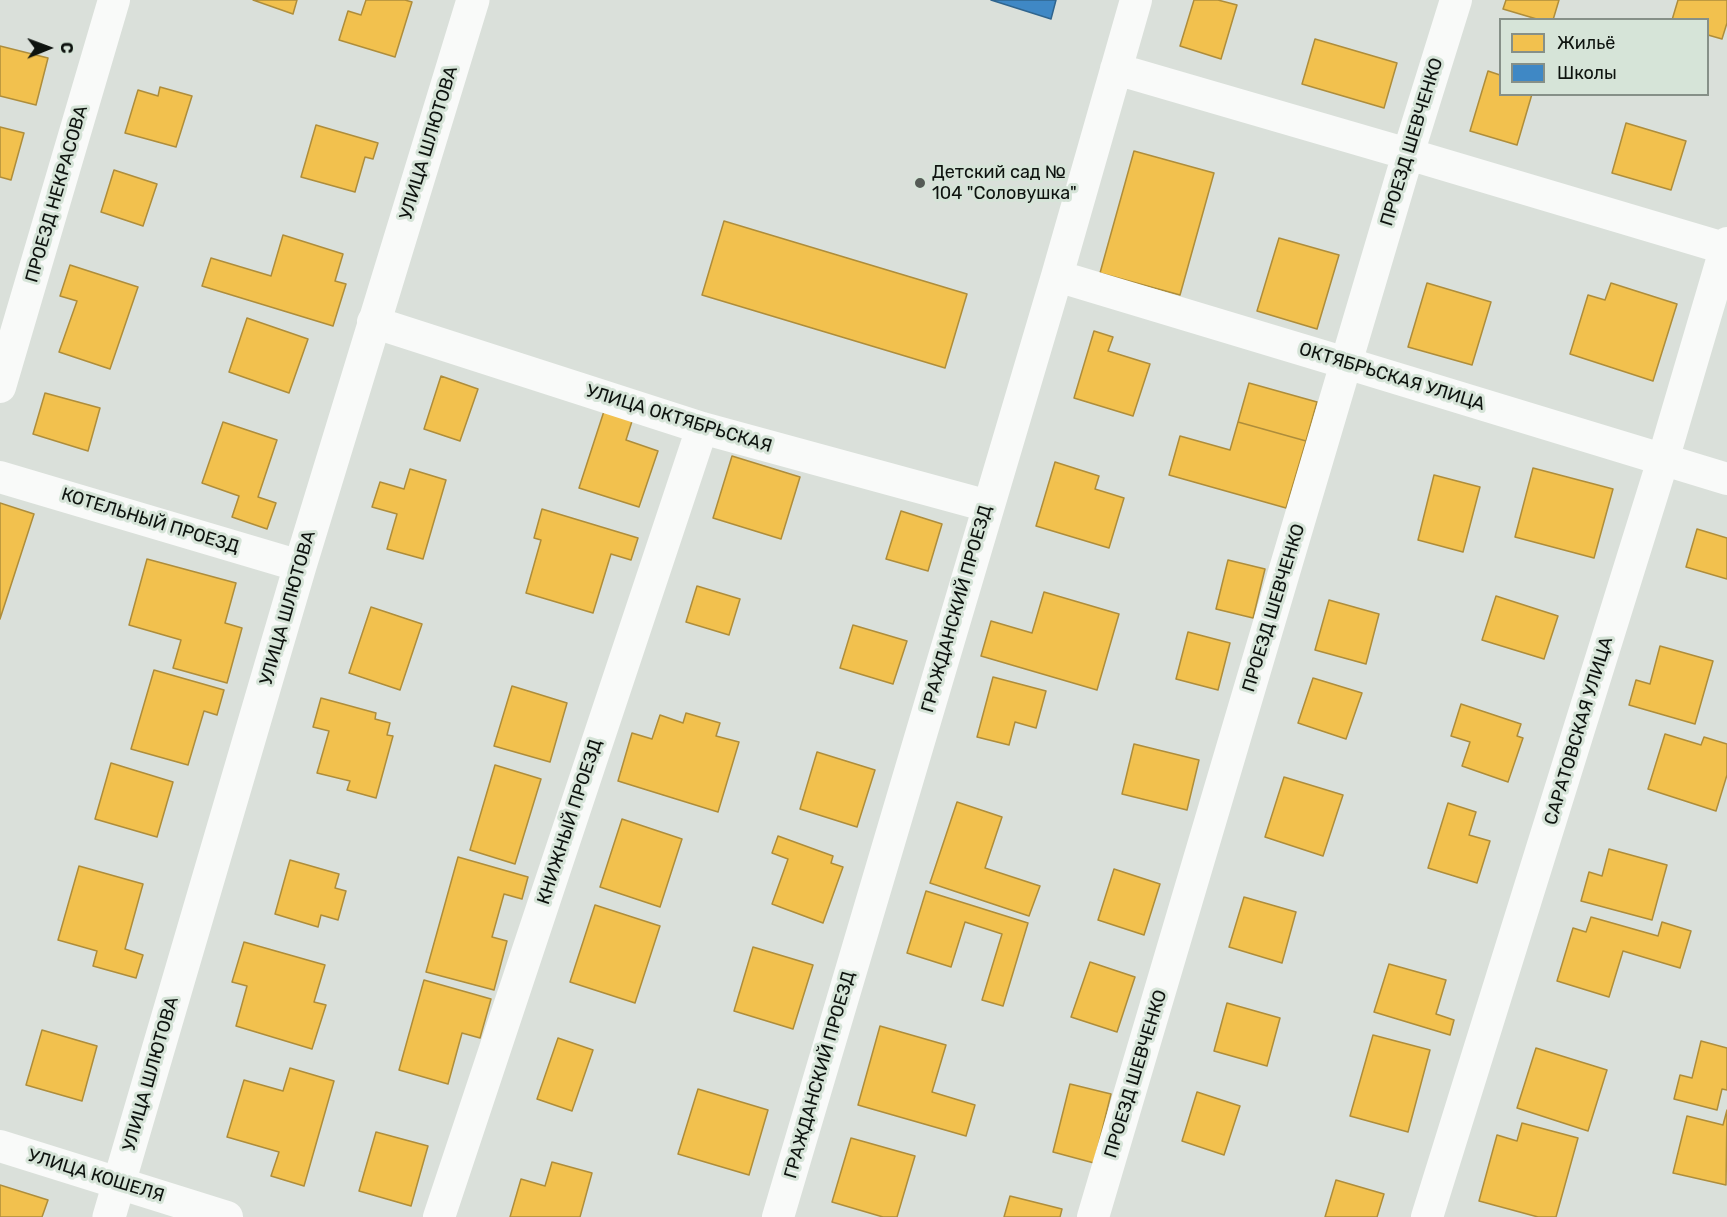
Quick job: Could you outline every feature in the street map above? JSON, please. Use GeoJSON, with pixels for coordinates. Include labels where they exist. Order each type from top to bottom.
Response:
{"type":"FeatureCollection","features":[{"type":"Feature","properties":{"kind":"main road","name":"УЛИЦА ШЛЮТОВА"},"geometry":{"type":"LineString","coordinates":[[109,1217],[300,566],[473,0]]}},
{"type":"Feature","properties":{"kind":"street","name":"ПРОЕЗД НЕКРАСОВА"},"geometry":{"type":"LineString","coordinates":[[0,387],[114,0]]}},
{"type":"Feature","properties":{"kind":"street","name":"ГРАЖДАНСКИЙ ПРОЕЗД"},"geometry":{"type":"LineString","coordinates":[[778,1217],[1057,276],[1136,0]]}},
{"type":"Feature","properties":{"kind":"street","name":"ПРОЕЗД ШЕВЧЕНКО"},"geometry":{"type":"LineString","coordinates":[[1093,1217],[1408,154],[1456,0]]}},
{"type":"Feature","properties":{"kind":"street"},"geometry":{"type":"LineString","coordinates":[[1116,69],[1726,247]]}},
{"type":"Feature","properties":{"kind":"street","name":"САРАТОВСКАЯ УЛИЦА"},"geometry":{"type":"LineString","coordinates":[[1427,1217],[1663,460],[1726,247]]}},
{"type":"Feature","properties":{"kind":"street","name":"ОКТЯБРЬСКАЯ УЛИЦА"},"geometry":{"type":"LineString","coordinates":[[1057,276],[1727,479]]}},
{"type":"Feature","properties":{"kind":"street","name":"УЛИЦА ОКТЯБРЬСКАЯ"},"geometry":{"type":"LineString","coordinates":[[374,322],[702,428],[988,506]]}},
{"type":"Feature","properties":{"kind":"street","name":"КНИЖНЫЙ ПРОЕЗД"},"geometry":{"type":"LineString","coordinates":[[439,1217],[702,428]]}},
{"type":"Feature","properties":{"kind":"street","name":"КОТЕЛЬНЫЙ ПРОЕЗД"},"geometry":{"type":"LineString","coordinates":[[0,477],[300,566]]}},
{"type":"Feature","properties":{"kind":"street","name":"УЛИЦА КОШЕЛЯ"},"geometry":{"type":"LineString","coordinates":[[0,1146],[227,1217]]}},
{"type":"Feature","properties":{"kind":"building: Жильё"},"geometry":{"type":"Polygon","coordinates":[[[253,0],[297,0],[293,14],[253,0]]]}},
{"type":"Feature","properties":{"kind":"building: Жильё"},"geometry":{"type":"Polygon","coordinates":[[[366,0],[412,2],[395,57],[339,40],[348,11],[361,15],[366,0]]]}},
{"type":"Feature","properties":{"kind":"building: Жильё"},"geometry":{"type":"Polygon","coordinates":[[[1194,0],[1218,0],[1237,5],[1221,59],[1180,46],[1194,0]]]}},
{"type":"Feature","properties":{"kind":"building: Жильё"},"geometry":{"type":"Polygon","coordinates":[[[1506,0],[1559,0],[1554,18],[1533,18],[1503,9],[1506,0]]]}},
{"type":"Feature","properties":{"kind":"building: Жильё"},"geometry":{"type":"Polygon","coordinates":[[[1678,0],[1727,0],[1727,23],[1722,39],[1709,35],[1709,18],[1673,18],[1678,0]]]}},
{"type":"Feature","properties":{"kind":"building: Жильё"},"geometry":{"type":"Polygon","coordinates":[[[1315,39],[1397,63],[1384,108],[1302,84],[1315,39]]]}},
{"type":"Feature","properties":{"kind":"building: Жильё"},"geometry":{"type":"Polygon","coordinates":[[[0,46],[48,58],[36,105],[0,96],[0,46]]]}},
{"type":"Feature","properties":{"kind":"building: Жильё"},"geometry":{"type":"Polygon","coordinates":[[[1488,71],[1499,75],[1499,96],[1531,96],[1517,145],[1470,131],[1488,71]]]}},
{"type":"Feature","properties":{"kind":"building: Жильё"},"geometry":{"type":"Polygon","coordinates":[[[160,87],[192,96],[176,147],[125,133],[138,90],[158,96],[160,87]]]}},
{"type":"Feature","properties":{"kind":"building: Жильё"},"geometry":{"type":"Polygon","coordinates":[[[1626,123],[1686,141],[1671,190],[1612,173],[1626,123]]]}},
{"type":"Feature","properties":{"kind":"building: Жильё"},"geometry":{"type":"Polygon","coordinates":[[[316,125],[378,143],[373,159],[365,157],[355,192],[301,177],[316,125]]]}},
{"type":"Feature","properties":{"kind":"building: Жильё"},"geometry":{"type":"Polygon","coordinates":[[[0,127],[24,133],[11,180],[0,177],[0,127]]]}},
{"type":"Feature","properties":{"kind":"building: Жильё"},"geometry":{"type":"Polygon","coordinates":[[[1134,151],[1214,173],[1180,295],[1100,273],[1134,151]]]}},
{"type":"Feature","properties":{"kind":"building: Жильё"},"geometry":{"type":"Polygon","coordinates":[[[114,170],[157,184],[143,226],[101,212],[114,170]]]}},
{"type":"Feature","properties":{"kind":"building: Жильё"},"geometry":{"type":"Polygon","coordinates":[[[724,221],[967,294],[945,368],[702,295],[724,221]]]}},
{"type":"Feature","properties":{"kind":"building: Жильё"},"geometry":{"type":"Polygon","coordinates":[[[283,235],[343,254],[335,281],[346,284],[333,326],[202,286],[211,258],[271,276],[283,235]]]}},
{"type":"Feature","properties":{"kind":"building: Жильё"},"geometry":{"type":"Polygon","coordinates":[[[1279,238],[1339,255],[1317,329],[1257,311],[1279,238]]]}},
{"type":"Feature","properties":{"kind":"building: Жильё"},"geometry":{"type":"Polygon","coordinates":[[[70,265],[138,287],[110,369],[59,352],[77,301],[60,296],[70,265]]]}},
{"type":"Feature","properties":{"kind":"building: Жильё"},"geometry":{"type":"Polygon","coordinates":[[[1427,283],[1491,302],[1472,365],[1408,347],[1427,283]]]}},
{"type":"Feature","properties":{"kind":"building: Жильё"},"geometry":{"type":"Polygon","coordinates":[[[1611,283],[1677,304],[1653,381],[1570,354],[1588,295],[1605,300],[1611,283]]]}},
{"type":"Feature","properties":{"kind":"building: Жильё"},"geometry":{"type":"Polygon","coordinates":[[[247,318],[308,339],[289,393],[229,372],[247,318]]]}},
{"type":"Feature","properties":{"kind":"building: Жильё"},"geometry":{"type":"Polygon","coordinates":[[[1094,331],[1113,337],[1108,351],[1150,364],[1133,416],[1074,398],[1094,331]]]}},
{"type":"Feature","properties":{"kind":"building: Жильё"},"geometry":{"type":"Polygon","coordinates":[[[441,376],[478,389],[460,441],[424,429],[441,376]]]}},
{"type":"Feature","properties":{"kind":"building: Жильё"},"geometry":{"type":"Polygon","coordinates":[[[1249,383],[1317,402],[1306,441],[1238,422],[1249,383]]]}},
{"type":"Feature","properties":{"kind":"building: Жильё"},"geometry":{"type":"Polygon","coordinates":[[[45,393],[100,408],[88,451],[33,434],[45,393]]]}},
{"type":"Feature","properties":{"kind":"building: Жильё"},"geometry":{"type":"Polygon","coordinates":[[[606,405],[634,415],[626,440],[658,451],[639,507],[579,488],[606,405]]]}},
{"type":"Feature","properties":{"kind":"building: Жильё"},"geometry":{"type":"Polygon","coordinates":[[[223,422],[277,440],[258,497],[276,503],[267,529],[232,517],[239,496],[202,483],[223,422]]]}},
{"type":"Feature","properties":{"kind":"building: Жильё"},"geometry":{"type":"Polygon","coordinates":[[[1238,422],[1306,441],[1286,508],[1169,475],[1180,436],[1230,450],[1238,422]]]}},
{"type":"Feature","properties":{"kind":"building: Жильё"},"geometry":{"type":"Polygon","coordinates":[[[732,456],[800,477],[781,539],[713,518],[732,456]]]}},
{"type":"Feature","properties":{"kind":"building: Жильё"},"geometry":{"type":"Polygon","coordinates":[[[1055,462],[1099,476],[1095,489],[1124,498],[1109,548],[1036,526],[1055,462]]]}},
{"type":"Feature","properties":{"kind":"building: Жильё"},"geometry":{"type":"Polygon","coordinates":[[[1533,468],[1613,489],[1594,558],[1515,537],[1533,468]]]}},
{"type":"Feature","properties":{"kind":"building: Жильё"},"geometry":{"type":"Polygon","coordinates":[[[410,469],[446,480],[423,559],[387,549],[397,514],[372,507],[380,482],[404,489],[410,469]]]}},
{"type":"Feature","properties":{"kind":"building: Жильё"},"geometry":{"type":"Polygon","coordinates":[[[1434,475],[1480,487],[1463,552],[1418,540],[1434,475]]]}},
{"type":"Feature","properties":{"kind":"building: Жильё"},"geometry":{"type":"Polygon","coordinates":[[[0,503],[34,514],[0,619],[0,503]]]}},
{"type":"Feature","properties":{"kind":"building: Жильё"},"geometry":{"type":"Polygon","coordinates":[[[542,509],[638,538],[631,560],[611,554],[593,613],[526,593],[541,540],[534,538],[542,509]]]}},
{"type":"Feature","properties":{"kind":"building: Жильё"},"geometry":{"type":"Polygon","coordinates":[[[901,511],[942,524],[928,571],[886,559],[901,511]]]}},
{"type":"Feature","properties":{"kind":"building: Жильё"},"geometry":{"type":"Polygon","coordinates":[[[1697,529],[1727,538],[1727,579],[1686,567],[1697,529]]]}},
{"type":"Feature","properties":{"kind":"building: Жильё"},"geometry":{"type":"Polygon","coordinates":[[[147,559],[236,583],[225,623],[242,628],[227,683],[173,668],[181,640],[129,625],[147,559]]]}},
{"type":"Feature","properties":{"kind":"building: Жильё"},"geometry":{"type":"Polygon","coordinates":[[[1228,560],[1265,569],[1253,618],[1216,609],[1228,560]]]}},
{"type":"Feature","properties":{"kind":"building: Жильё"},"geometry":{"type":"Polygon","coordinates":[[[697,586],[740,599],[729,635],[686,622],[697,586]]]}},
{"type":"Feature","properties":{"kind":"building: Жильё"},"geometry":{"type":"Polygon","coordinates":[[[1044,592],[1119,614],[1097,690],[981,656],[991,621],[1032,633],[1044,592]]]}},
{"type":"Feature","properties":{"kind":"building: Жильё"},"geometry":{"type":"Polygon","coordinates":[[[1496,596],[1558,616],[1544,659],[1482,640],[1496,596]]]}},
{"type":"Feature","properties":{"kind":"building: Жильё"},"geometry":{"type":"Polygon","coordinates":[[[1329,600],[1379,614],[1366,664],[1315,650],[1329,600]]]}},
{"type":"Feature","properties":{"kind":"building: Жильё"},"geometry":{"type":"Polygon","coordinates":[[[371,607],[422,624],[400,690],[349,673],[371,607]]]}},
{"type":"Feature","properties":{"kind":"building: Жильё"},"geometry":{"type":"Polygon","coordinates":[[[853,625],[907,641],[893,684],[840,668],[853,625]]]}},
{"type":"Feature","properties":{"kind":"building: Жильё"},"geometry":{"type":"Polygon","coordinates":[[[1188,632],[1230,643],[1218,690],[1176,679],[1188,632]]]}},
{"type":"Feature","properties":{"kind":"building: Жильё"},"geometry":{"type":"Polygon","coordinates":[[[1660,646],[1713,661],[1695,724],[1629,705],[1636,680],[1650,684],[1660,646]]]}},
{"type":"Feature","properties":{"kind":"building: Жильё"},"geometry":{"type":"Polygon","coordinates":[[[154,670],[224,690],[217,715],[204,711],[188,765],[131,749],[154,670]]]}},
{"type":"Feature","properties":{"kind":"building: Жильё"},"geometry":{"type":"Polygon","coordinates":[[[993,677],[1046,691],[1036,728],[1015,722],[1009,745],[977,737],[993,677]]]}},
{"type":"Feature","properties":{"kind":"building: Жильё"},"geometry":{"type":"Polygon","coordinates":[[[1313,678],[1362,693],[1346,739],[1298,723],[1313,678]]]}},
{"type":"Feature","properties":{"kind":"building: Жильё"},"geometry":{"type":"Polygon","coordinates":[[[512,686],[567,703],[550,762],[494,746],[512,686]]]}},
{"type":"Feature","properties":{"kind":"building: Жильё"},"geometry":{"type":"Polygon","coordinates":[[[321,698],[376,713],[375,719],[390,723],[387,735],[393,736],[376,798],[347,790],[350,781],[317,773],[329,731],[313,727],[321,698]]]}},
{"type":"Feature","properties":{"kind":"building: Жильё"},"geometry":{"type":"Polygon","coordinates":[[[1461,704],[1521,724],[1517,736],[1523,738],[1508,782],[1462,766],[1470,742],[1451,736],[1461,704]]]}},
{"type":"Feature","properties":{"kind":"building: Жильё"},"geometry":{"type":"Polygon","coordinates":[[[686,713],[720,723],[716,736],[739,742],[718,812],[618,781],[632,733],[652,739],[660,715],[683,723],[686,713]]]}},
{"type":"Feature","properties":{"kind":"building: Жильё"},"geometry":{"type":"Polygon","coordinates":[[[1665,734],[1701,745],[1704,737],[1727,744],[1727,775],[1716,811],[1648,789],[1665,734]]]}},
{"type":"Feature","properties":{"kind":"building: Жильё"},"geometry":{"type":"Polygon","coordinates":[[[1134,744],[1199,760],[1187,810],[1122,794],[1134,744]]]}},
{"type":"Feature","properties":{"kind":"building: Жильё"},"geometry":{"type":"Polygon","coordinates":[[[817,752],[875,770],[857,827],[800,809],[817,752]]]}},
{"type":"Feature","properties":{"kind":"building: Жильё"},"geometry":{"type":"Polygon","coordinates":[[[111,763],[173,782],[157,837],[95,819],[111,763]]]}},
{"type":"Feature","properties":{"kind":"building: Жильё"},"geometry":{"type":"Polygon","coordinates":[[[495,765],[541,779],[515,864],[470,850],[495,765]]]}},
{"type":"Feature","properties":{"kind":"building: Жильё"},"geometry":{"type":"Polygon","coordinates":[[[1284,777],[1343,795],[1323,856],[1265,837],[1284,777]]]}},
{"type":"Feature","properties":{"kind":"building: Жильё"},"geometry":{"type":"Polygon","coordinates":[[[957,802],[1002,817],[985,868],[1040,886],[1029,916],[930,883],[957,802]]]}},
{"type":"Feature","properties":{"kind":"building: Жильё"},"geometry":{"type":"Polygon","coordinates":[[[1448,803],[1476,812],[1469,835],[1490,841],[1477,883],[1428,868],[1448,803]]]}},
{"type":"Feature","properties":{"kind":"building: Жильё"},"geometry":{"type":"Polygon","coordinates":[[[622,819],[682,839],[660,907],[600,887],[622,819]]]}},
{"type":"Feature","properties":{"kind":"building: Жильё"},"geometry":{"type":"Polygon","coordinates":[[[778,836],[833,856],[831,863],[843,867],[823,923],[772,904],[788,859],[772,853],[778,836]]]}},
{"type":"Feature","properties":{"kind":"building: Жильё"},"geometry":{"type":"Polygon","coordinates":[[[1609,849],[1667,865],[1652,920],[1581,901],[1589,872],[1602,876],[1609,849]]]}},
{"type":"Feature","properties":{"kind":"building: Жильё"},"geometry":{"type":"Polygon","coordinates":[[[458,857],[528,877],[522,899],[504,894],[492,937],[507,941],[494,990],[426,972],[458,857]]]}},
{"type":"Feature","properties":{"kind":"building: Жильё"},"geometry":{"type":"Polygon","coordinates":[[[290,860],[339,874],[335,888],[346,891],[338,920],[321,915],[318,927],[275,914],[290,860]]]}},
{"type":"Feature","properties":{"kind":"building: Жильё"},"geometry":{"type":"Polygon","coordinates":[[[79,866],[143,884],[125,949],[143,955],[136,978],[93,966],[97,951],[58,940],[79,866]]]}},
{"type":"Feature","properties":{"kind":"building: Жильё"},"geometry":{"type":"Polygon","coordinates":[[[1114,869],[1160,884],[1144,935],[1098,920],[1114,869]]]}},
{"type":"Feature","properties":{"kind":"building: Жильё"},"geometry":{"type":"Polygon","coordinates":[[[926,891],[1028,923],[1003,1006],[982,1000],[1002,934],[965,922],[951,967],[907,953],[926,891]]]}},
{"type":"Feature","properties":{"kind":"building: Жильё"},"geometry":{"type":"Polygon","coordinates":[[[1244,897],[1296,912],[1282,963],[1229,947],[1244,897]]]}},
{"type":"Feature","properties":{"kind":"building: Жильё"},"geometry":{"type":"Polygon","coordinates":[[[595,905],[660,926],[635,1003],[570,982],[595,905]]]}},
{"type":"Feature","properties":{"kind":"building: Жильё"},"geometry":{"type":"Polygon","coordinates":[[[1591,917],[1658,936],[1662,922],[1691,931],[1680,968],[1623,951],[1609,997],[1557,981],[1573,928],[1586,932],[1591,917]]]}},
{"type":"Feature","properties":{"kind":"building: Жильё"},"geometry":{"type":"Polygon","coordinates":[[[244,942],[325,965],[314,1002],[326,1005],[312,1049],[236,1026],[247,986],[232,982],[244,942]]]}},
{"type":"Feature","properties":{"kind":"building: Жильё"},"geometry":{"type":"Polygon","coordinates":[[[753,947],[813,965],[793,1029],[734,1011],[753,947]]]}},
{"type":"Feature","properties":{"kind":"building: Жильё"},"geometry":{"type":"Polygon","coordinates":[[[1090,962],[1135,977],[1117,1032],[1071,1017],[1090,962]]]}},
{"type":"Feature","properties":{"kind":"building: Жильё"},"geometry":{"type":"Polygon","coordinates":[[[1389,964],[1446,980],[1436,1014],[1454,1020],[1450,1035],[1374,1012],[1389,964]]]}},
{"type":"Feature","properties":{"kind":"building: Жильё"},"geometry":{"type":"Polygon","coordinates":[[[424,980],[491,999],[480,1038],[462,1033],[448,1084],[399,1070],[424,980]]]}},
{"type":"Feature","properties":{"kind":"building: Жильё"},"geometry":{"type":"Polygon","coordinates":[[[1227,1003],[1280,1018],[1267,1066],[1214,1051],[1227,1003]]]}},
{"type":"Feature","properties":{"kind":"building: Жильё"},"geometry":{"type":"Polygon","coordinates":[[[880,1026],[946,1045],[932,1092],[975,1105],[966,1136],[858,1105],[880,1026]]]}},
{"type":"Feature","properties":{"kind":"building: Жильё"},"geometry":{"type":"Polygon","coordinates":[[[42,1030],[97,1046],[82,1101],[26,1085],[42,1030]]]}},
{"type":"Feature","properties":{"kind":"building: Жильё"},"geometry":{"type":"Polygon","coordinates":[[[1373,1035],[1430,1050],[1408,1132],[1350,1116],[1373,1035]]]}},
{"type":"Feature","properties":{"kind":"building: Жильё"},"geometry":{"type":"Polygon","coordinates":[[[558,1038],[593,1050],[572,1111],[537,1099],[558,1038]]]}},
{"type":"Feature","properties":{"kind":"building: Жильё"},"geometry":{"type":"Polygon","coordinates":[[[1701,1041],[1727,1048],[1727,1090],[1722,1089],[1717,1110],[1674,1099],[1680,1075],[1692,1078],[1701,1041]]]}},
{"type":"Feature","properties":{"kind":"building: Жильё"},"geometry":{"type":"Polygon","coordinates":[[[1536,1048],[1607,1070],[1588,1131],[1517,1108],[1536,1048]]]}},
{"type":"Feature","properties":{"kind":"building: Жильё"},"geometry":{"type":"Polygon","coordinates":[[[290,1068],[334,1081],[304,1186],[271,1176],[279,1152],[227,1137],[244,1080],[283,1091],[290,1068]]]}},
{"type":"Feature","properties":{"kind":"building: Жильё"},"geometry":{"type":"Polygon","coordinates":[[[1070,1084],[1111,1094],[1094,1163],[1053,1152],[1070,1084]]]}},
{"type":"Feature","properties":{"kind":"building: Жильё"},"geometry":{"type":"Polygon","coordinates":[[[698,1089],[768,1110],[749,1175],[678,1154],[698,1089]]]}},
{"type":"Feature","properties":{"kind":"building: Жильё"},"geometry":{"type":"Polygon","coordinates":[[[1197,1092],[1240,1106],[1224,1155],[1182,1141],[1197,1092]]]}},
{"type":"Feature","properties":{"kind":"building: Жильё"},"geometry":{"type":"Polygon","coordinates":[[[1727,1110],[1726,1185],[1673,1173],[1687,1116],[1723,1125],[1727,1110]]]}},
{"type":"Feature","properties":{"kind":"building: Жильё"},"geometry":{"type":"Polygon","coordinates":[[[1522,1123],[1578,1138],[1556,1217],[1538,1217],[1479,1201],[1497,1135],[1517,1141],[1522,1123]]]}},
{"type":"Feature","properties":{"kind":"building: Жильё"},"geometry":{"type":"Polygon","coordinates":[[[376,1132],[428,1146],[411,1206],[359,1191],[376,1132]]]}},
{"type":"Feature","properties":{"kind":"building: Жильё"},"geometry":{"type":"Polygon","coordinates":[[[851,1138],[915,1156],[897,1217],[883,1217],[832,1202],[851,1138]]]}},
{"type":"Feature","properties":{"kind":"building: Жильё"},"geometry":{"type":"Polygon","coordinates":[[[552,1162],[592,1173],[580,1217],[510,1217],[521,1179],[545,1186],[552,1162]]]}},
{"type":"Feature","properties":{"kind":"building: Жильё"},"geometry":{"type":"Polygon","coordinates":[[[1336,1180],[1384,1194],[1377,1217],[1325,1217],[1336,1180]]]}},
{"type":"Feature","properties":{"kind":"building: Жильё"},"geometry":{"type":"Polygon","coordinates":[[[0,1185],[48,1200],[42,1217],[0,1217],[0,1185]]]}},
{"type":"Feature","properties":{"kind":"building: Жильё"},"geometry":{"type":"Polygon","coordinates":[[[1010,1196],[1062,1209],[1060,1217],[1004,1217],[1010,1196]]]}},
{"type":"Feature","properties":{"kind":"building: Школы"},"geometry":{"type":"Polygon","coordinates":[[[991,0],[1056,0],[1051,19],[991,0]]]}},
{"type":"Feature","properties":{"kind":"place","name":"Детский сад № 104 \"Соловушка\""},"geometry":{"type":"Point","coordinates":[920,183]}}]}
